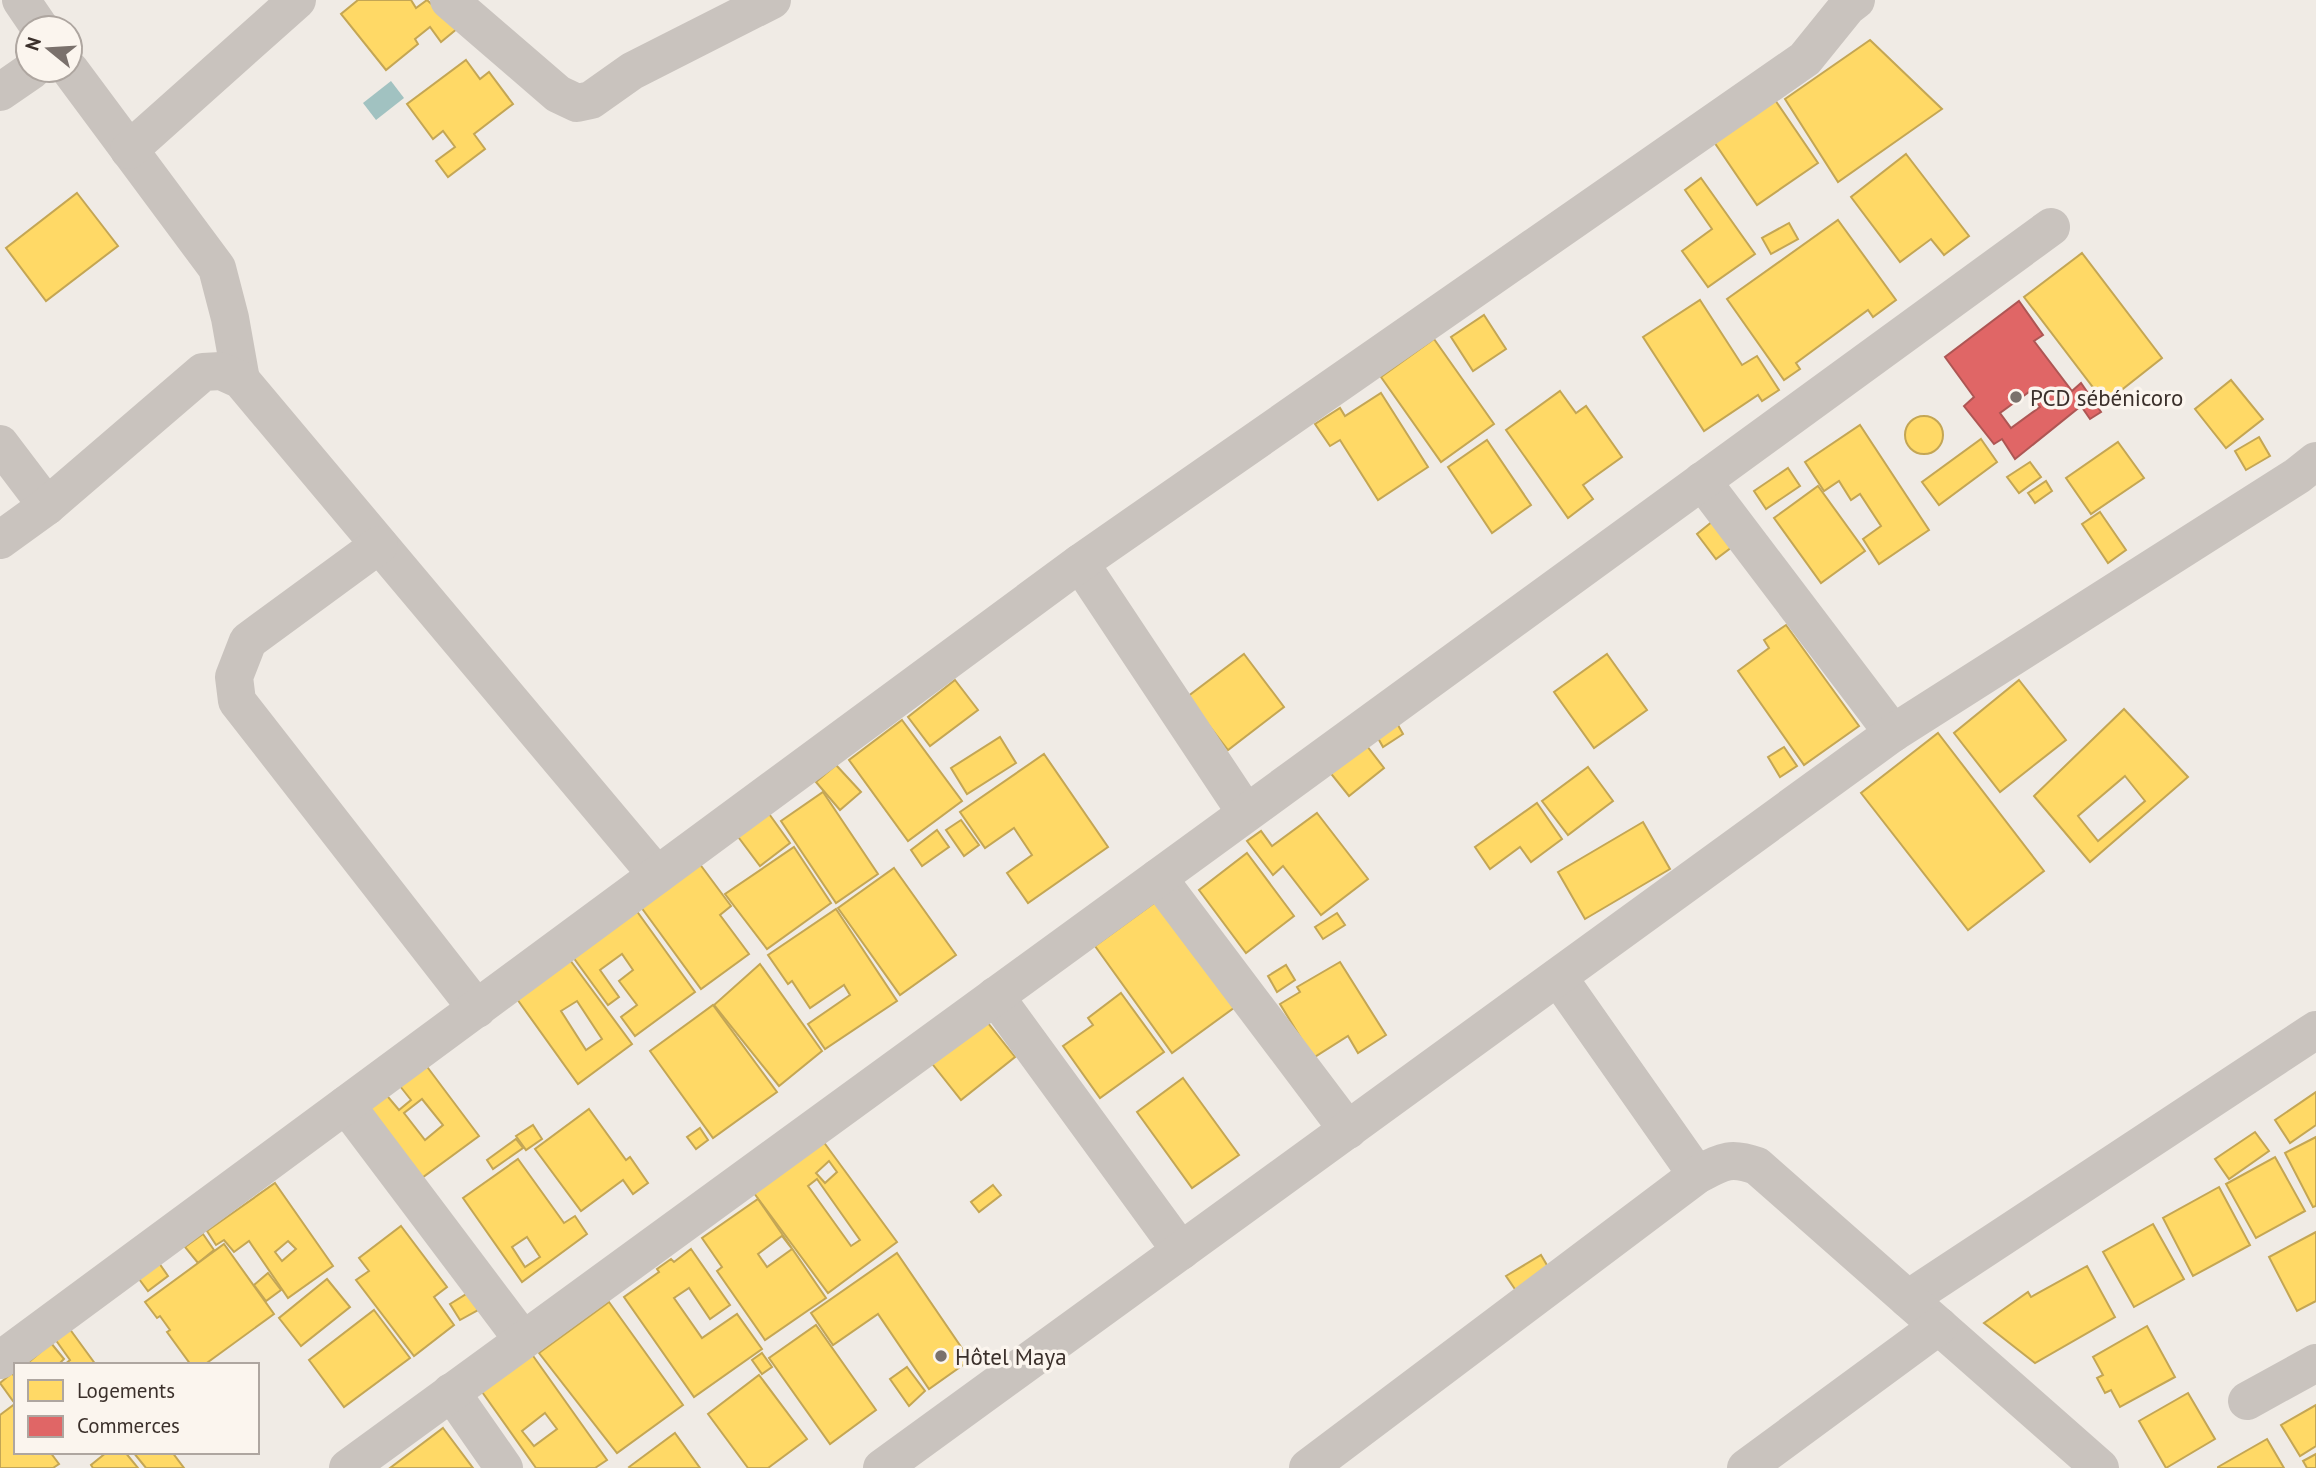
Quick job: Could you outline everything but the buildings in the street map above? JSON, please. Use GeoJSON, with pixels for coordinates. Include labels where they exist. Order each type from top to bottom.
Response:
{"type":"FeatureCollection","features":[{"type":"Feature","properties":{"kind":"street"},"geometry":{"type":"LineString","coordinates":[[129,150],[297,0]]}},
{"type":"Feature","properties":{"kind":"street"},"geometry":{"type":"LineString","coordinates":[[449,0],[558,94],[577,103],[591,100],[632,71],[772,0]]}},
{"type":"Feature","properties":{"kind":"street"},"geometry":{"type":"LineString","coordinates":[[0,1360],[1080,563],[1805,59],[1847,2]]}},
{"type":"Feature","properties":{"kind":"street"},"geometry":{"type":"LineString","coordinates":[[80,84],[217,268],[230,318],[241,380]]}},
{"type":"Feature","properties":{"kind":"street"},"geometry":{"type":"LineString","coordinates":[[348,1468],[2051,227]]}},
{"type":"Feature","properties":{"kind":"street"},"geometry":{"type":"LineString","coordinates":[[0,540],[47,506],[203,372],[221,371],[241,380],[657,875]]}},
{"type":"Feature","properties":{"kind":"street"},"geometry":{"type":"LineString","coordinates":[[0,443],[47,506]]}},
{"type":"Feature","properties":{"kind":"street"},"geometry":{"type":"LineString","coordinates":[[882,1468],[1893,733],[2297,476],[2316,461]]}},
{"type":"Feature","properties":{"kind":"street"},"geometry":{"type":"LineString","coordinates":[[1702,481],[1893,733]]}},
{"type":"Feature","properties":{"kind":"street"},"geometry":{"type":"LineString","coordinates":[[379,545],[248,641],[234,677],[237,701],[477,1009]]}},
{"type":"Feature","properties":{"kind":"street"},"geometry":{"type":"LineString","coordinates":[[1080,563],[1246,813]]}},
{"type":"Feature","properties":{"kind":"street"},"geometry":{"type":"LineString","coordinates":[[1158,878],[1348,1130]]}},
{"type":"Feature","properties":{"kind":"street"},"geometry":{"type":"LineString","coordinates":[[1558,977],[1697,1175]]}},
{"type":"Feature","properties":{"kind":"street"},"geometry":{"type":"LineString","coordinates":[[995,996],[1181,1251]]}},
{"type":"Feature","properties":{"kind":"street"},"geometry":{"type":"LineString","coordinates":[[1908,1299],[2316,1030]]}},
{"type":"Feature","properties":{"kind":"street"},"geometry":{"type":"LineString","coordinates":[[346,1105],[523,1340]]}},
{"type":"Feature","properties":{"kind":"street"},"geometry":{"type":"LineString","coordinates":[[1308,1468],[1697,1175],[1719,1163],[1738,1160],[1757,1166],[2100,1468]]}},
{"type":"Feature","properties":{"kind":"street"},"geometry":{"type":"LineString","coordinates":[[1746,1468],[1939,1326]]}},
{"type":"Feature","properties":{"kind":"street"},"geometry":{"type":"LineString","coordinates":[[2247,1401],[2316,1363]]}},
{"type":"Feature","properties":{"kind":"street"},"geometry":{"type":"LineString","coordinates":[[451,1392],[504,1468]]}},
{"type":"Feature","properties":{"kind":"water"},"geometry":{"type":"Polygon","coordinates":[[[391,81],[404,98],[376,120],[363,103],[391,81]]]}},
{"type":"Feature","properties":{"kind":"place","name":"PCD sébénicoro"},"geometry":{"type":"Point","coordinates":[2016,397]}},
{"type":"Feature","properties":{"kind":"place","name":"Hôtel Maya"},"geometry":{"type":"Point","coordinates":[941,1356]}}]}
